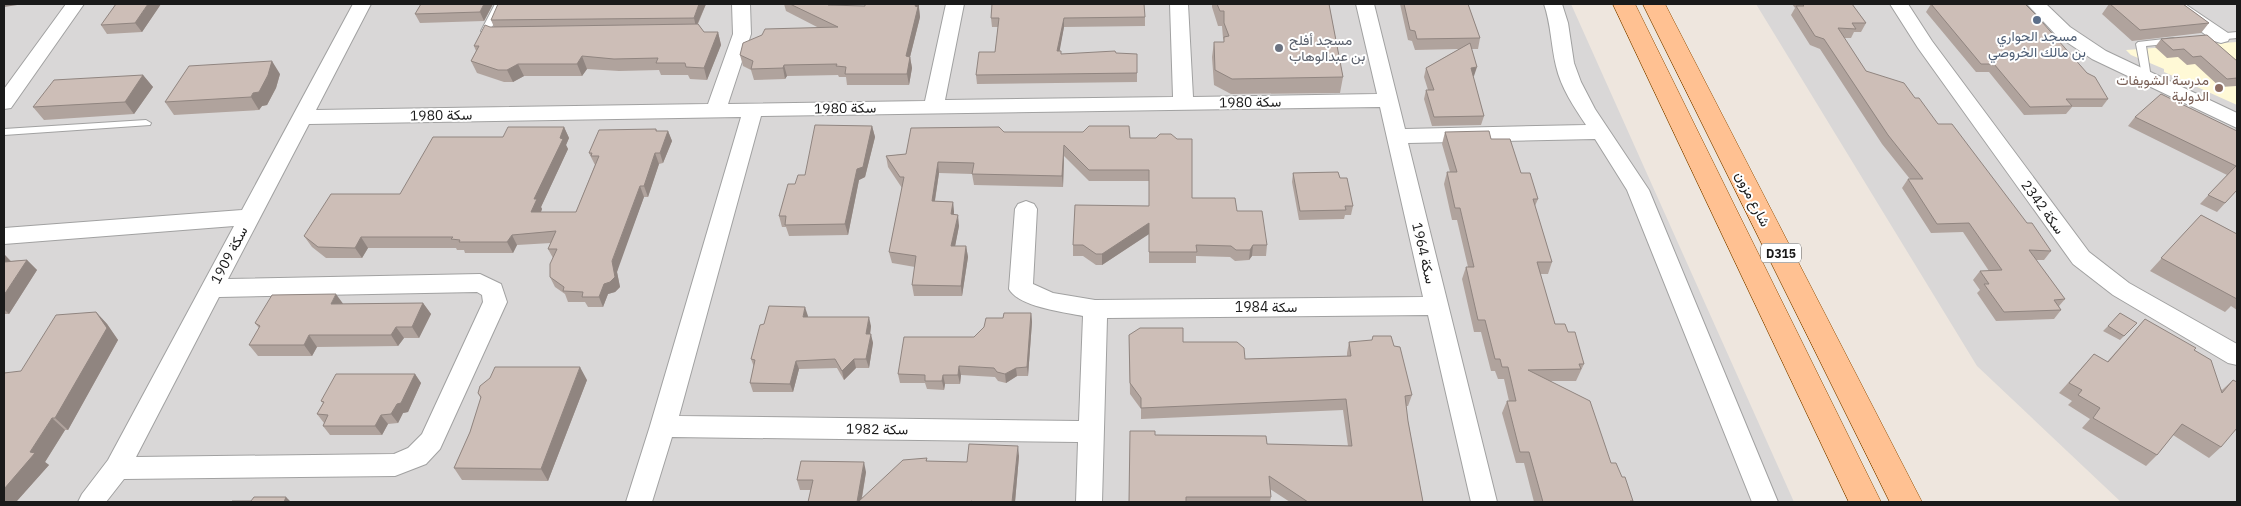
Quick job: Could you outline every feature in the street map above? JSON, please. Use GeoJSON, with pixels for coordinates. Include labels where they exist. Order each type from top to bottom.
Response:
{"type":"FeatureCollection","features":[{"type":"Feature","properties":{"kind":"main road","name":"D315"},"geometry":{"type":"LineString","coordinates":[[1624,4],[1864,502]]}},
{"type":"Feature","properties":{"kind":"main road","name":"شارع مزون"},"geometry":{"type":"LineString","coordinates":[[1654,4],[1906,502]]}},
{"type":"Feature","properties":{"kind":"street"},"geometry":{"type":"LineString","coordinates":[[4,103],[75,4]]}},
{"type":"Feature","properties":{"kind":"street","name":"سكة 1909"},"geometry":{"type":"LineString","coordinates":[[91,502],[117,468],[362,4]]}},
{"type":"Feature","properties":{"kind":"street"},"geometry":{"type":"LineString","coordinates":[[716,110],[742,34],[741,4]]}},
{"type":"Feature","properties":{"kind":"street"},"geometry":{"type":"LineString","coordinates":[[934,107],[956,4]]}},
{"type":"Feature","properties":{"kind":"street"},"geometry":{"type":"LineString","coordinates":[[1179,4],[1183,103]]}},
{"type":"Feature","properties":{"kind":"street","name":"سكة 1964"},"geometry":{"type":"LineString","coordinates":[[1365,4],[1484,502]]}},
{"type":"Feature","properties":{"kind":"street"},"geometry":{"type":"LineString","coordinates":[[1552,4],[1560,26],[1562,53],[1567,73],[1576,94],[1623,164],[1638,190],[1765,502]]}},
{"type":"Feature","properties":{"kind":"street","name":"سكة 2342"},"geometry":{"type":"LineString","coordinates":[[1900,4],[1925,44],[2081,258],[2121,289],[2237,356]]}},
{"type":"Feature","properties":{"kind":"street"},"geometry":{"type":"LineString","coordinates":[[2036,4],[2063,31],[2081,44],[2146,78],[2237,121]]}},
{"type":"Feature","properties":{"kind":"street"},"geometry":{"type":"LineString","coordinates":[[2173,4],[2221,37]]}},
{"type":"Feature","properties":{"kind":"street"},"geometry":{"type":"LineString","coordinates":[[4,76],[25,75]]}},
{"type":"Feature","properties":{"kind":"street","name":"سكة 1980"},"geometry":{"type":"LineString","coordinates":[[303,117],[1388,100]]}},
{"type":"Feature","properties":{"kind":"street"},"geometry":{"type":"LineString","coordinates":[[639,502],[663,426],[752,110]]}},
{"type":"Feature","properties":{"kind":"street"},"geometry":{"type":"LineString","coordinates":[[1396,136],[1600,132]]}},
{"type":"Feature","properties":{"kind":"street","name":"سكة 1984"},"geometry":{"type":"LineString","coordinates":[[1026,209],[1021,289],[1050,301],[1095,308],[1436,306]]}},
{"type":"Feature","properties":{"kind":"street"},"geometry":{"type":"LineString","coordinates":[[4,236],[249,217]]}},
{"type":"Feature","properties":{"kind":"street"},"geometry":{"type":"LineString","coordinates":[[117,468],[395,466],[417,456],[431,441],[495,302],[493,290],[480,283],[212,288]]}},
{"type":"Feature","properties":{"kind":"street"},"geometry":{"type":"LineString","coordinates":[[1089,502],[1095,308]]}},
{"type":"Feature","properties":{"kind":"street","name":"سكة 1982"},"geometry":{"type":"LineString","coordinates":[[663,426],[1092,432]]}},
{"type":"Feature","properties":{"kind":"lane"},"geometry":{"type":"LineString","coordinates":[[499,4],[486,31],[506,34]]}},
{"type":"Feature","properties":{"kind":"lane"},"geometry":{"type":"LineString","coordinates":[[2146,78],[2142,44],[2186,40]]}},
{"type":"Feature","properties":{"kind":"lane"},"geometry":{"type":"LineString","coordinates":[[4,132],[146,123]]}},
{"type":"Feature","properties":{"kind":"shaded area"},"geometry":{"type":"Polygon","coordinates":[[[4,4],[1571,4],[1794,502],[4,502],[4,4]]]}},
{"type":"Feature","properties":{"kind":"shaded area"},"geometry":{"type":"Polygon","coordinates":[[[1756,4],[2237,4],[2237,502],[2121,502],[1977,366],[1756,4]]]}},
{"type":"Feature","properties":{"kind":"shaded area","name":"مدرسة الشويفات الدولية"},"geometry":{"type":"Polygon","coordinates":[[[2237,42],[2237,105],[2164,72],[2164,69],[2131,55],[2126,50],[2237,42]]]}},
{"type":"Feature","properties":{"kind":"building"},"geometry":{"type":"Polygon","coordinates":[[[116,4],[148,4],[135,23],[101,25],[116,4]]]}},
{"type":"Feature","properties":{"kind":"building"},"geometry":{"type":"Polygon","coordinates":[[[421,4],[484,4],[480,12],[415,14],[421,4]]]}},
{"type":"Feature","properties":{"kind":"building"},"geometry":{"type":"Polygon","coordinates":[[[498,4],[699,4],[694,18],[491,20],[498,4]]]}},
{"type":"Feature","properties":{"kind":"building"},"geometry":{"type":"Polygon","coordinates":[[[790,4],[865,6],[865,4],[916,4],[915,6],[918,7],[906,56],[910,57],[907,74],[845,74],[846,67],[836,66],[837,64],[784,65],[783,68],[751,69],[753,61],[740,55],[743,43],[762,35],[765,29],[838,27],[790,4]]]}},
{"type":"Feature","properties":{"kind":"building"},"geometry":{"type":"Polygon","coordinates":[[[992,4],[1144,4],[1145,17],[1064,18],[1057,51],[1061,51],[1061,54],[1115,51],[1116,53],[1137,54],[1137,73],[976,75],[979,52],[995,52],[999,18],[991,18],[992,4]]]}},
{"type":"Feature","properties":{"kind":"building","name":"مسجد أفلح بن عبدالوهاب"},"geometry":{"type":"Polygon","coordinates":[[[1217,4],[1329,4],[1343,77],[1232,79],[1215,70],[1214,42],[1224,42],[1224,37],[1229,36],[1224,23],[1224,11],[1220,11],[1217,4]]]}},
{"type":"Feature","properties":{"kind":"building"},"geometry":{"type":"Polygon","coordinates":[[[1404,4],[1468,4],[1480,38],[1417,39],[1415,31],[1410,30],[1404,4]]]}},
{"type":"Feature","properties":{"kind":"building"},"geometry":{"type":"Polygon","coordinates":[[[1802,4],[1852,4],[1866,23],[1852,23],[1856,29],[1838,28],[1866,71],[1904,83],[1915,98],[1919,98],[1938,124],[1952,124],[2027,223],[2032,223],[2051,251],[2029,250],[2065,299],[2054,300],[2061,310],[2004,312],[1984,284],[1989,284],[1980,271],[2002,270],[1969,223],[1937,224],[1908,179],[1923,179],[1888,135],[1824,39],[1815,36],[1796,6],[1804,6],[1802,4]]]}},
{"type":"Feature","properties":{"kind":"building"},"geometry":{"type":"Polygon","coordinates":[[[1931,4],[2025,4],[2087,73],[2095,77],[2108,99],[2066,99],[2072,106],[2030,107],[1994,64],[1981,64],[1931,4]]]}},
{"type":"Feature","properties":{"kind":"building"},"geometry":{"type":"Polygon","coordinates":[[[2110,4],[2183,4],[2209,23],[2140,30],[2110,4]]]}},
{"type":"Feature","properties":{"kind":"building"},"geometry":{"type":"Polygon","coordinates":[[[698,24],[704,32],[718,32],[704,68],[686,67],[685,63],[656,63],[658,58],[614,59],[582,56],[577,64],[518,64],[507,70],[498,70],[471,61],[479,46],[474,46],[485,25],[490,27],[698,24]]]}},
{"type":"Feature","properties":{"kind":"building"},"geometry":{"type":"Polygon","coordinates":[[[2207,35],[2237,61],[2237,78],[2227,79],[2201,56],[2193,57],[2184,49],[2173,50],[2161,39],[2207,35]]]}},
{"type":"Feature","properties":{"kind":"building"},"geometry":{"type":"Polygon","coordinates":[[[1470,43],[1477,67],[1471,68],[1484,116],[1434,117],[1426,90],[1434,90],[1426,68],[1470,43]]]}},
{"type":"Feature","properties":{"kind":"building"},"geometry":{"type":"Polygon","coordinates":[[[272,61],[268,75],[259,92],[253,93],[251,97],[165,102],[189,66],[272,61]]]}},
{"type":"Feature","properties":{"kind":"building"},"geometry":{"type":"Polygon","coordinates":[[[143,75],[125,102],[33,107],[54,80],[143,75]]]}},
{"type":"Feature","properties":{"kind":"building"},"geometry":{"type":"Polygon","coordinates":[[[2161,94],[2237,131],[2237,190],[2225,203],[2208,195],[2236,166],[2135,117],[2161,94]]]}},
{"type":"Feature","properties":{"kind":"building"},"geometry":{"type":"Polygon","coordinates":[[[815,125],[872,126],[863,167],[857,169],[845,224],[785,225],[786,216],[779,216],[788,184],[795,184],[798,175],[805,175],[815,125]]]}},
{"type":"Feature","properties":{"kind":"building"},"geometry":{"type":"Polygon","coordinates":[[[1089,126],[1129,126],[1130,138],[1156,138],[1160,134],[1171,134],[1177,139],[1192,139],[1192,198],[1235,198],[1237,211],[1262,211],[1267,245],[1253,245],[1250,250],[1236,250],[1231,246],[1196,245],[1197,252],[1149,252],[1149,223],[1102,254],[1096,254],[1083,245],[1073,245],[1075,205],[1149,206],[1149,170],[1089,170],[1064,145],[1062,176],[972,174],[974,163],[938,162],[932,201],[953,202],[951,214],[958,215],[951,246],[966,246],[961,286],[912,285],[916,256],[889,252],[904,177],[900,177],[886,156],[906,154],[911,128],[999,127],[1004,132],[1083,132],[1089,126]]]}},
{"type":"Feature","properties":{"kind":"building"},"geometry":{"type":"Polygon","coordinates":[[[508,127],[564,127],[560,138],[563,139],[534,199],[537,199],[531,212],[576,212],[599,156],[591,156],[592,153],[589,153],[599,130],[656,129],[656,131],[668,131],[660,153],[655,153],[644,186],[640,186],[612,261],[615,277],[610,282],[604,284],[599,297],[582,297],[583,292],[563,291],[564,287],[550,277],[550,264],[557,249],[548,249],[556,231],[512,235],[507,242],[459,242],[460,240],[451,239],[453,237],[361,237],[355,248],[318,247],[304,236],[331,194],[400,194],[433,137],[503,137],[508,127]]]}},
{"type":"Feature","properties":{"kind":"building"},"geometry":{"type":"Polygon","coordinates":[[[1489,131],[1491,139],[1510,139],[1521,173],[1530,173],[1538,199],[1533,199],[1552,262],[1537,262],[1555,324],[1565,324],[1568,332],[1575,332],[1584,364],[1579,364],[1581,369],[1528,370],[1590,401],[1611,463],[1616,463],[1622,477],[1625,477],[1633,501],[1543,502],[1529,452],[1520,452],[1507,401],[1516,401],[1508,367],[1502,367],[1500,359],[1495,359],[1485,320],[1478,320],[1466,267],[1474,267],[1460,208],[1455,208],[1447,172],[1457,172],[1445,132],[1489,131]]]}},
{"type":"Feature","properties":{"kind":"building"},"geometry":{"type":"Polygon","coordinates":[[[1338,172],[1340,178],[1347,178],[1353,206],[1345,206],[1346,210],[1300,211],[1293,173],[1338,172]]]}},
{"type":"Feature","properties":{"kind":"building"},"geometry":{"type":"Polygon","coordinates":[[[2201,215],[2237,234],[2237,299],[2161,258],[2201,215]]]}},
{"type":"Feature","properties":{"kind":"building"},"geometry":{"type":"Polygon","coordinates":[[[27,260],[4,295],[4,262],[27,260]]]}},
{"type":"Feature","properties":{"kind":"building"},"geometry":{"type":"Polygon","coordinates":[[[336,294],[331,304],[423,303],[412,327],[396,327],[391,335],[309,335],[304,345],[249,345],[260,326],[255,323],[272,295],[336,294]]]}},
{"type":"Feature","properties":{"kind":"building"},"geometry":{"type":"Polygon","coordinates":[[[769,306],[805,307],[803,317],[869,317],[866,334],[871,334],[866,359],[854,359],[842,371],[835,359],[796,361],[790,384],[750,383],[755,360],[751,359],[760,325],[764,324],[769,306]]]}},
{"type":"Feature","properties":{"kind":"building"},"geometry":{"type":"Polygon","coordinates":[[[96,312],[107,328],[55,418],[52,418],[30,452],[35,453],[4,489],[4,373],[21,371],[56,315],[96,312]]]}},
{"type":"Feature","properties":{"kind":"building"},"geometry":{"type":"Polygon","coordinates":[[[1004,313],[1031,313],[1027,367],[1016,368],[1005,374],[997,372],[994,368],[959,366],[958,375],[943,375],[942,381],[925,381],[925,375],[898,374],[904,337],[974,337],[984,327],[986,318],[1003,318],[1004,313]]]}},
{"type":"Feature","properties":{"kind":"building"},"geometry":{"type":"Polygon","coordinates":[[[2120,313],[2137,323],[2124,336],[2108,326],[2120,313]]]}},
{"type":"Feature","properties":{"kind":"building"},"geometry":{"type":"Polygon","coordinates":[[[2145,319],[2196,348],[2194,350],[2211,360],[2222,393],[2233,380],[2237,382],[2237,428],[2221,447],[2182,424],[2157,455],[2093,418],[2100,408],[2078,395],[2082,390],[2069,383],[2094,354],[2108,362],[2145,319]]]}},
{"type":"Feature","properties":{"kind":"building"},"geometry":{"type":"Polygon","coordinates":[[[1140,328],[1183,328],[1183,342],[1237,342],[1244,348],[1245,359],[1351,356],[1349,342],[1372,340],[1373,336],[1391,336],[1394,346],[1400,347],[1412,395],[1405,396],[1423,502],[1308,502],[1269,476],[1271,497],[1186,497],[1186,502],[1129,502],[1130,431],[1155,431],[1155,435],[1266,436],[1267,444],[1352,446],[1346,399],[1141,408],[1141,398],[1130,383],[1129,335],[1140,328]]]}},
{"type":"Feature","properties":{"kind":"building"},"geometry":{"type":"Polygon","coordinates":[[[495,367],[580,367],[541,469],[454,468],[470,432],[481,397],[478,393],[480,386],[490,378],[495,367]]]}},
{"type":"Feature","properties":{"kind":"building"},"geometry":{"type":"Polygon","coordinates":[[[336,374],[415,374],[401,403],[397,404],[391,414],[381,415],[375,426],[323,426],[328,415],[317,414],[324,402],[321,401],[336,374]]]}},
{"type":"Feature","properties":{"kind":"building"},"geometry":{"type":"Polygon","coordinates":[[[969,444],[1018,446],[1012,502],[858,502],[903,460],[927,458],[926,461],[967,462],[969,444]]]}},
{"type":"Feature","properties":{"kind":"building"},"geometry":{"type":"Polygon","coordinates":[[[801,461],[864,462],[857,502],[808,502],[813,480],[797,480],[801,461]]]}},
{"type":"Feature","properties":{"kind":"building"},"geometry":{"type":"Polygon","coordinates":[[[254,497],[286,497],[284,502],[232,502],[251,501],[254,497]]]}},
{"type":"Feature","properties":{"kind":"place","name":"مسجد الحواري بن مالك الخروصي"},"geometry":{"type":"Point","coordinates":[2037,20]}},
{"type":"Feature","properties":{"kind":"place","name":"مسجد أفلح بن عبدالوهاب"},"geometry":{"type":"Point","coordinates":[1279,48]}},
{"type":"Feature","properties":{"kind":"place","name":"مدرسة الشويفات الدولية"},"geometry":{"type":"Point","coordinates":[2219,88]}}]}
